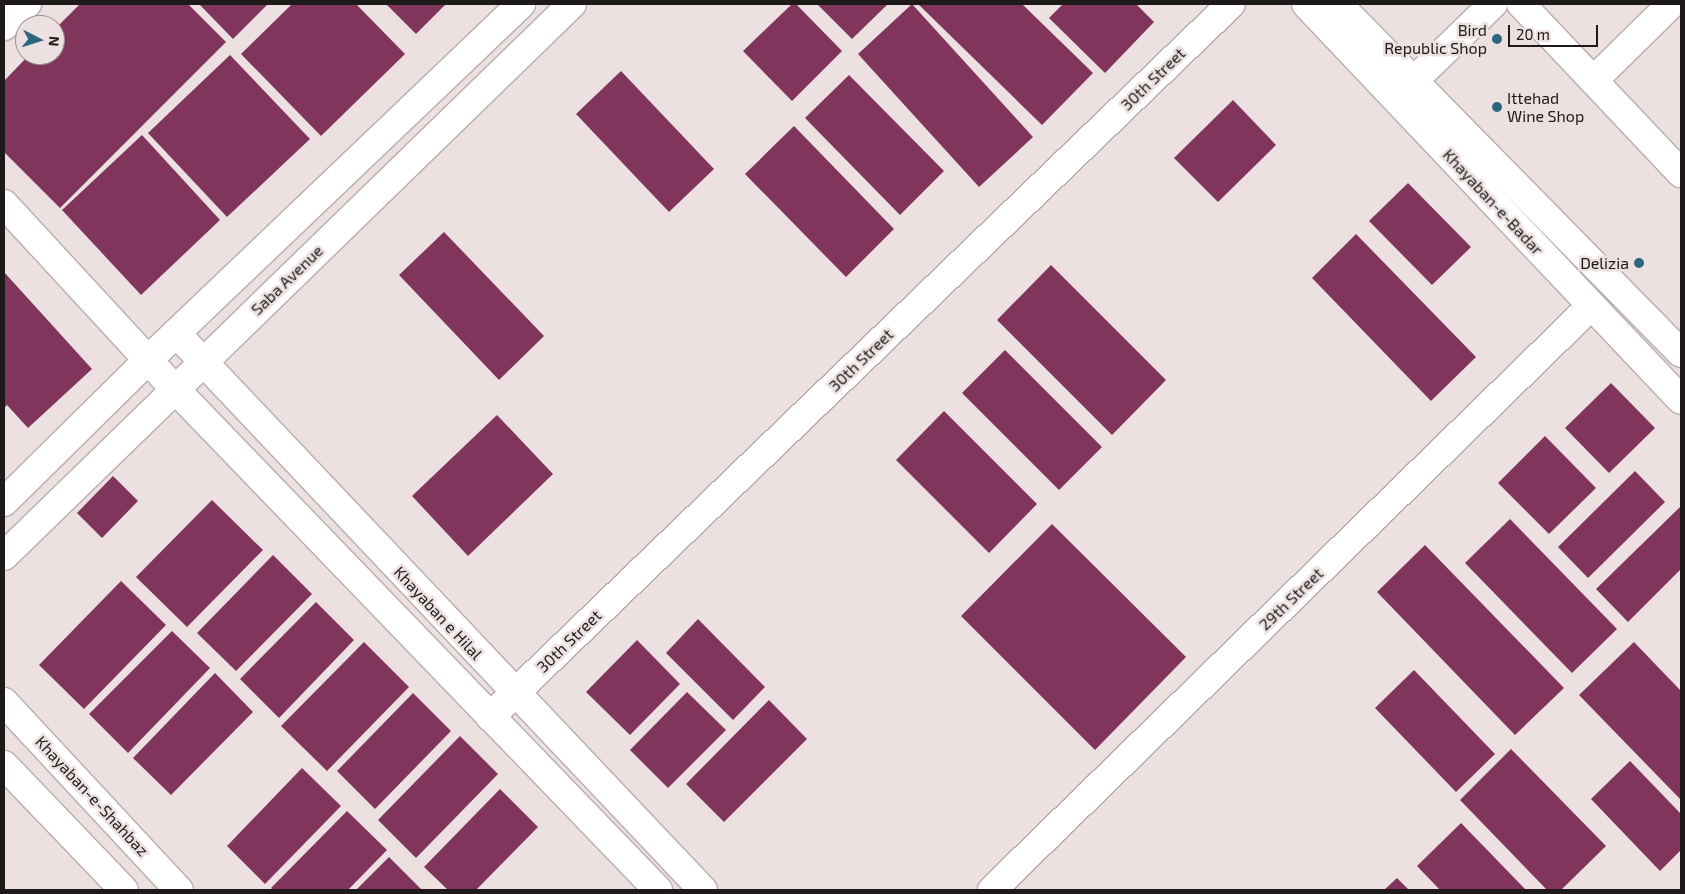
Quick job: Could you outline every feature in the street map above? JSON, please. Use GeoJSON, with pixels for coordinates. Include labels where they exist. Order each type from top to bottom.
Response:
{"type":"FeatureCollection","features":[{"type":"Feature","properties":{"kind":"street"},"geometry":{"type":"LineString","coordinates":[[4,26],[27,4]]}},
{"type":"Feature","properties":{"kind":"street"},"geometry":{"type":"LineString","coordinates":[[4,502],[176,333],[521,4]]}},
{"type":"Feature","properties":{"kind":"street","name":"Saba Avenue"},"geometry":{"type":"LineString","coordinates":[[4,556],[572,4]]}},
{"type":"Feature","properties":{"kind":"street","name":"30th Street"},"geometry":{"type":"LineString","coordinates":[[490,717],[1231,4]]}},
{"type":"Feature","properties":{"kind":"street","name":"Khayaban-e-Badar"},"geometry":{"type":"LineString","coordinates":[[1306,4],[1405,89],[1681,353]]}},
{"type":"Feature","properties":{"kind":"street","name":"Khayaban-e-Badar"},"geometry":{"type":"LineString","coordinates":[[1338,4],[1405,89],[1590,307],[1681,400]]}},
{"type":"Feature","properties":{"kind":"street"},"geometry":{"type":"LineString","coordinates":[[1405,89],[1493,4]]}},
{"type":"Feature","properties":{"kind":"street"},"geometry":{"type":"LineString","coordinates":[[1521,4],[1594,80],[1676,158]]}},
{"type":"Feature","properties":{"kind":"street"},"geometry":{"type":"LineString","coordinates":[[1594,80],[1671,4]]}},
{"type":"Feature","properties":{"kind":"street","name":"Khayaban e Hilal"},"geometry":{"type":"LineString","coordinates":[[4,204],[174,389],[658,890]]}},
{"type":"Feature","properties":{"kind":"street","name":"29th Street"},"geometry":{"type":"LineString","coordinates":[[992,890],[1590,307]]}},
{"type":"Feature","properties":{"kind":"street","name":"Khayaban e Hilal"},"geometry":{"type":"LineString","coordinates":[[176,333],[514,693],[703,890]]}},
{"type":"Feature","properties":{"kind":"street","name":"Khayaban-e-Shahbaz"},"geometry":{"type":"LineString","coordinates":[[4,702],[179,890]]}},
{"type":"Feature","properties":{"kind":"street"},"geometry":{"type":"LineString","coordinates":[[4,765],[124,890]]}},
{"type":"Feature","properties":{"kind":"building"},"geometry":{"type":"Polygon","coordinates":[[[80,4],[188,4],[226,42],[60,208],[4,152],[4,81],[19,65],[65,65],[65,19],[80,4]]]}},
{"type":"Feature","properties":{"kind":"building"},"geometry":{"type":"Polygon","coordinates":[[[199,4],[268,4],[233,39],[199,4]]]}},
{"type":"Feature","properties":{"kind":"building"},"geometry":{"type":"Polygon","coordinates":[[[292,4],[356,4],[405,54],[321,136],[241,54],[292,4]]]}},
{"type":"Feature","properties":{"kind":"building"},"geometry":{"type":"Polygon","coordinates":[[[386,4],[446,4],[416,34],[386,4]]]}},
{"type":"Feature","properties":{"kind":"building"},"geometry":{"type":"Polygon","coordinates":[[[792,4],[796,4],[842,51],[792,101],[743,51],[792,4]]]}},
{"type":"Feature","properties":{"kind":"building"},"geometry":{"type":"Polygon","coordinates":[[[817,4],[888,4],[852,39],[817,4]]]}},
{"type":"Feature","properties":{"kind":"building"},"geometry":{"type":"Polygon","coordinates":[[[912,4],[1033,137],[979,187],[858,54],[912,4]]]}},
{"type":"Feature","properties":{"kind":"building"},"geometry":{"type":"Polygon","coordinates":[[[918,4],[1022,4],[1093,73],[1042,125],[918,4]]]}},
{"type":"Feature","properties":{"kind":"building"},"geometry":{"type":"Polygon","coordinates":[[[1063,4],[1136,4],[1154,22],[1105,73],[1049,18],[1063,4]]]}},
{"type":"Feature","properties":{"kind":"building"},"geometry":{"type":"Polygon","coordinates":[[[230,55],[310,139],[227,217],[148,133],[230,55]]]}},
{"type":"Feature","properties":{"kind":"building"},"geometry":{"type":"Polygon","coordinates":[[[621,71],[714,169],[669,212],[576,114],[621,71]]]}},
{"type":"Feature","properties":{"kind":"building"},"geometry":{"type":"Polygon","coordinates":[[[849,75],[944,171],[900,215],[805,118],[849,75]]]}},
{"type":"Feature","properties":{"kind":"building"},"geometry":{"type":"Polygon","coordinates":[[[1233,100],[1276,145],[1218,202],[1174,158],[1233,100]]]}},
{"type":"Feature","properties":{"kind":"building"},"geometry":{"type":"Polygon","coordinates":[[[794,126],[894,229],[846,277],[745,174],[794,126]]]}},
{"type":"Feature","properties":{"kind":"building"},"geometry":{"type":"Polygon","coordinates":[[[142,135],[220,220],[141,295],[62,210],[142,135]]]}},
{"type":"Feature","properties":{"kind":"building"},"geometry":{"type":"Polygon","coordinates":[[[1408,183],[1471,247],[1432,285],[1369,221],[1408,183]]]}},
{"type":"Feature","properties":{"kind":"building"},"geometry":{"type":"Polygon","coordinates":[[[444,232],[544,336],[499,380],[399,275],[444,232]]]}},
{"type":"Feature","properties":{"kind":"building"},"geometry":{"type":"Polygon","coordinates":[[[1356,234],[1476,357],[1431,401],[1312,278],[1356,234]]]}},
{"type":"Feature","properties":{"kind":"building"},"geometry":{"type":"Polygon","coordinates":[[[1051,265],[1166,380],[1112,435],[997,320],[1051,265]]]}},
{"type":"Feature","properties":{"kind":"building"},"geometry":{"type":"Polygon","coordinates":[[[4,272],[92,369],[28,428],[7,405],[4,408],[4,272]]]}},
{"type":"Feature","properties":{"kind":"building"},"geometry":{"type":"Polygon","coordinates":[[[1005,350],[1102,447],[1059,490],[962,393],[1005,350]]]}},
{"type":"Feature","properties":{"kind":"building"},"geometry":{"type":"Polygon","coordinates":[[[1611,383],[1655,428],[1609,473],[1565,428],[1611,383]]]}},
{"type":"Feature","properties":{"kind":"building"},"geometry":{"type":"Polygon","coordinates":[[[944,411],[1037,504],[989,553],[896,460],[944,411]]]}},
{"type":"Feature","properties":{"kind":"building"},"geometry":{"type":"Polygon","coordinates":[[[497,415],[553,474],[468,556],[412,496],[497,415]]]}},
{"type":"Feature","properties":{"kind":"building"},"geometry":{"type":"Polygon","coordinates":[[[1545,436],[1596,488],[1549,534],[1498,483],[1545,436]]]}},
{"type":"Feature","properties":{"kind":"building"},"geometry":{"type":"Polygon","coordinates":[[[1635,471],[1665,502],[1588,578],[1558,547],[1635,471]]]}},
{"type":"Feature","properties":{"kind":"building"},"geometry":{"type":"Polygon","coordinates":[[[113,476],[138,501],[102,538],[77,513],[113,476]]]}},
{"type":"Feature","properties":{"kind":"building"},"geometry":{"type":"Polygon","coordinates":[[[212,500],[263,550],[187,627],[136,577],[212,500]]]}},
{"type":"Feature","properties":{"kind":"building"},"geometry":{"type":"Polygon","coordinates":[[[1680,507],[1681,569],[1628,622],[1596,589],[1680,507]]]}},
{"type":"Feature","properties":{"kind":"building"},"geometry":{"type":"Polygon","coordinates":[[[1510,519],[1617,629],[1572,673],[1465,563],[1510,519]]]}},
{"type":"Feature","properties":{"kind":"building"},"geometry":{"type":"Polygon","coordinates":[[[1052,524],[1186,657],[1095,750],[961,616],[1052,524]]]}},
{"type":"Feature","properties":{"kind":"building"},"geometry":{"type":"Polygon","coordinates":[[[1425,545],[1564,688],[1515,735],[1377,592],[1425,545]]]}},
{"type":"Feature","properties":{"kind":"building"},"geometry":{"type":"Polygon","coordinates":[[[273,555],[312,594],[236,671],[197,633],[273,555]]]}},
{"type":"Feature","properties":{"kind":"building"},"geometry":{"type":"Polygon","coordinates":[[[121,581],[166,625],[84,709],[39,665],[121,581]]]}},
{"type":"Feature","properties":{"kind":"building"},"geometry":{"type":"Polygon","coordinates":[[[316,602],[354,640],[279,718],[240,679],[316,602]]]}},
{"type":"Feature","properties":{"kind":"building"},"geometry":{"type":"Polygon","coordinates":[[[698,619],[765,687],[733,720],[666,653],[698,619]]]}},
{"type":"Feature","properties":{"kind":"building"},"geometry":{"type":"Polygon","coordinates":[[[172,631],[210,668],[128,753],[89,714],[172,631]]]}},
{"type":"Feature","properties":{"kind":"building"},"geometry":{"type":"Polygon","coordinates":[[[637,640],[680,684],[630,735],[586,692],[637,640]]]}},
{"type":"Feature","properties":{"kind":"building"},"geometry":{"type":"Polygon","coordinates":[[[364,642],[409,687],[327,771],[281,726],[364,642]]]}},
{"type":"Feature","properties":{"kind":"building"},"geometry":{"type":"Polygon","coordinates":[[[1634,642],[1681,691],[1681,800],[1579,695],[1634,642]]]}},
{"type":"Feature","properties":{"kind":"building"},"geometry":{"type":"Polygon","coordinates":[[[1414,670],[1495,754],[1456,792],[1375,708],[1414,670]]]}},
{"type":"Feature","properties":{"kind":"building"},"geometry":{"type":"Polygon","coordinates":[[[215,673],[253,712],[171,795],[133,758],[215,673]]]}},
{"type":"Feature","properties":{"kind":"building"},"geometry":{"type":"Polygon","coordinates":[[[687,692],[726,730],[668,788],[630,750],[687,692]]]}},
{"type":"Feature","properties":{"kind":"building"},"geometry":{"type":"Polygon","coordinates":[[[413,693],[451,731],[375,809],[337,771],[413,693]]]}},
{"type":"Feature","properties":{"kind":"building"},"geometry":{"type":"Polygon","coordinates":[[[769,700],[807,739],[724,822],[686,784],[769,700]]]}},
{"type":"Feature","properties":{"kind":"building"},"geometry":{"type":"Polygon","coordinates":[[[460,736],[498,774],[416,858],[378,820],[460,736]]]}},
{"type":"Feature","properties":{"kind":"building"},"geometry":{"type":"Polygon","coordinates":[[[1511,749],[1606,846],[1561,890],[1547,890],[1460,800],[1511,749]]]}},
{"type":"Feature","properties":{"kind":"building"},"geometry":{"type":"Polygon","coordinates":[[[1630,761],[1681,814],[1681,850],[1660,871],[1591,799],[1630,761]]]}},
{"type":"Feature","properties":{"kind":"building"},"geometry":{"type":"Polygon","coordinates":[[[302,768],[341,806],[265,884],[227,846],[302,768]]]}},
{"type":"Feature","properties":{"kind":"building"},"geometry":{"type":"Polygon","coordinates":[[[500,789],[538,827],[476,890],[448,890],[424,867],[500,789]]]}},
{"type":"Feature","properties":{"kind":"building"},"geometry":{"type":"Polygon","coordinates":[[[347,811],[387,850],[348,890],[273,890],[271,888],[347,811]]]}},
{"type":"Feature","properties":{"kind":"building"},"geometry":{"type":"Polygon","coordinates":[[[1461,823],[1526,890],[1440,890],[1417,866],[1461,823]]]}},
{"type":"Feature","properties":{"kind":"building"},"geometry":{"type":"Polygon","coordinates":[[[389,857],[422,890],[356,890],[389,857]]]}},
{"type":"Feature","properties":{"kind":"building"},"geometry":{"type":"Polygon","coordinates":[[[1397,878],[1409,890],[1384,890],[1397,878]]]}},
{"type":"Feature","properties":{"kind":"place","name":"Bird Republic Shop"},"geometry":{"type":"Point","coordinates":[1497,39]}},
{"type":"Feature","properties":{"kind":"place","name":"Ittehad Wine Shop"},"geometry":{"type":"Point","coordinates":[1497,107]}},
{"type":"Feature","properties":{"kind":"place","name":"Delizia"},"geometry":{"type":"Point","coordinates":[1639,263]}}]}
